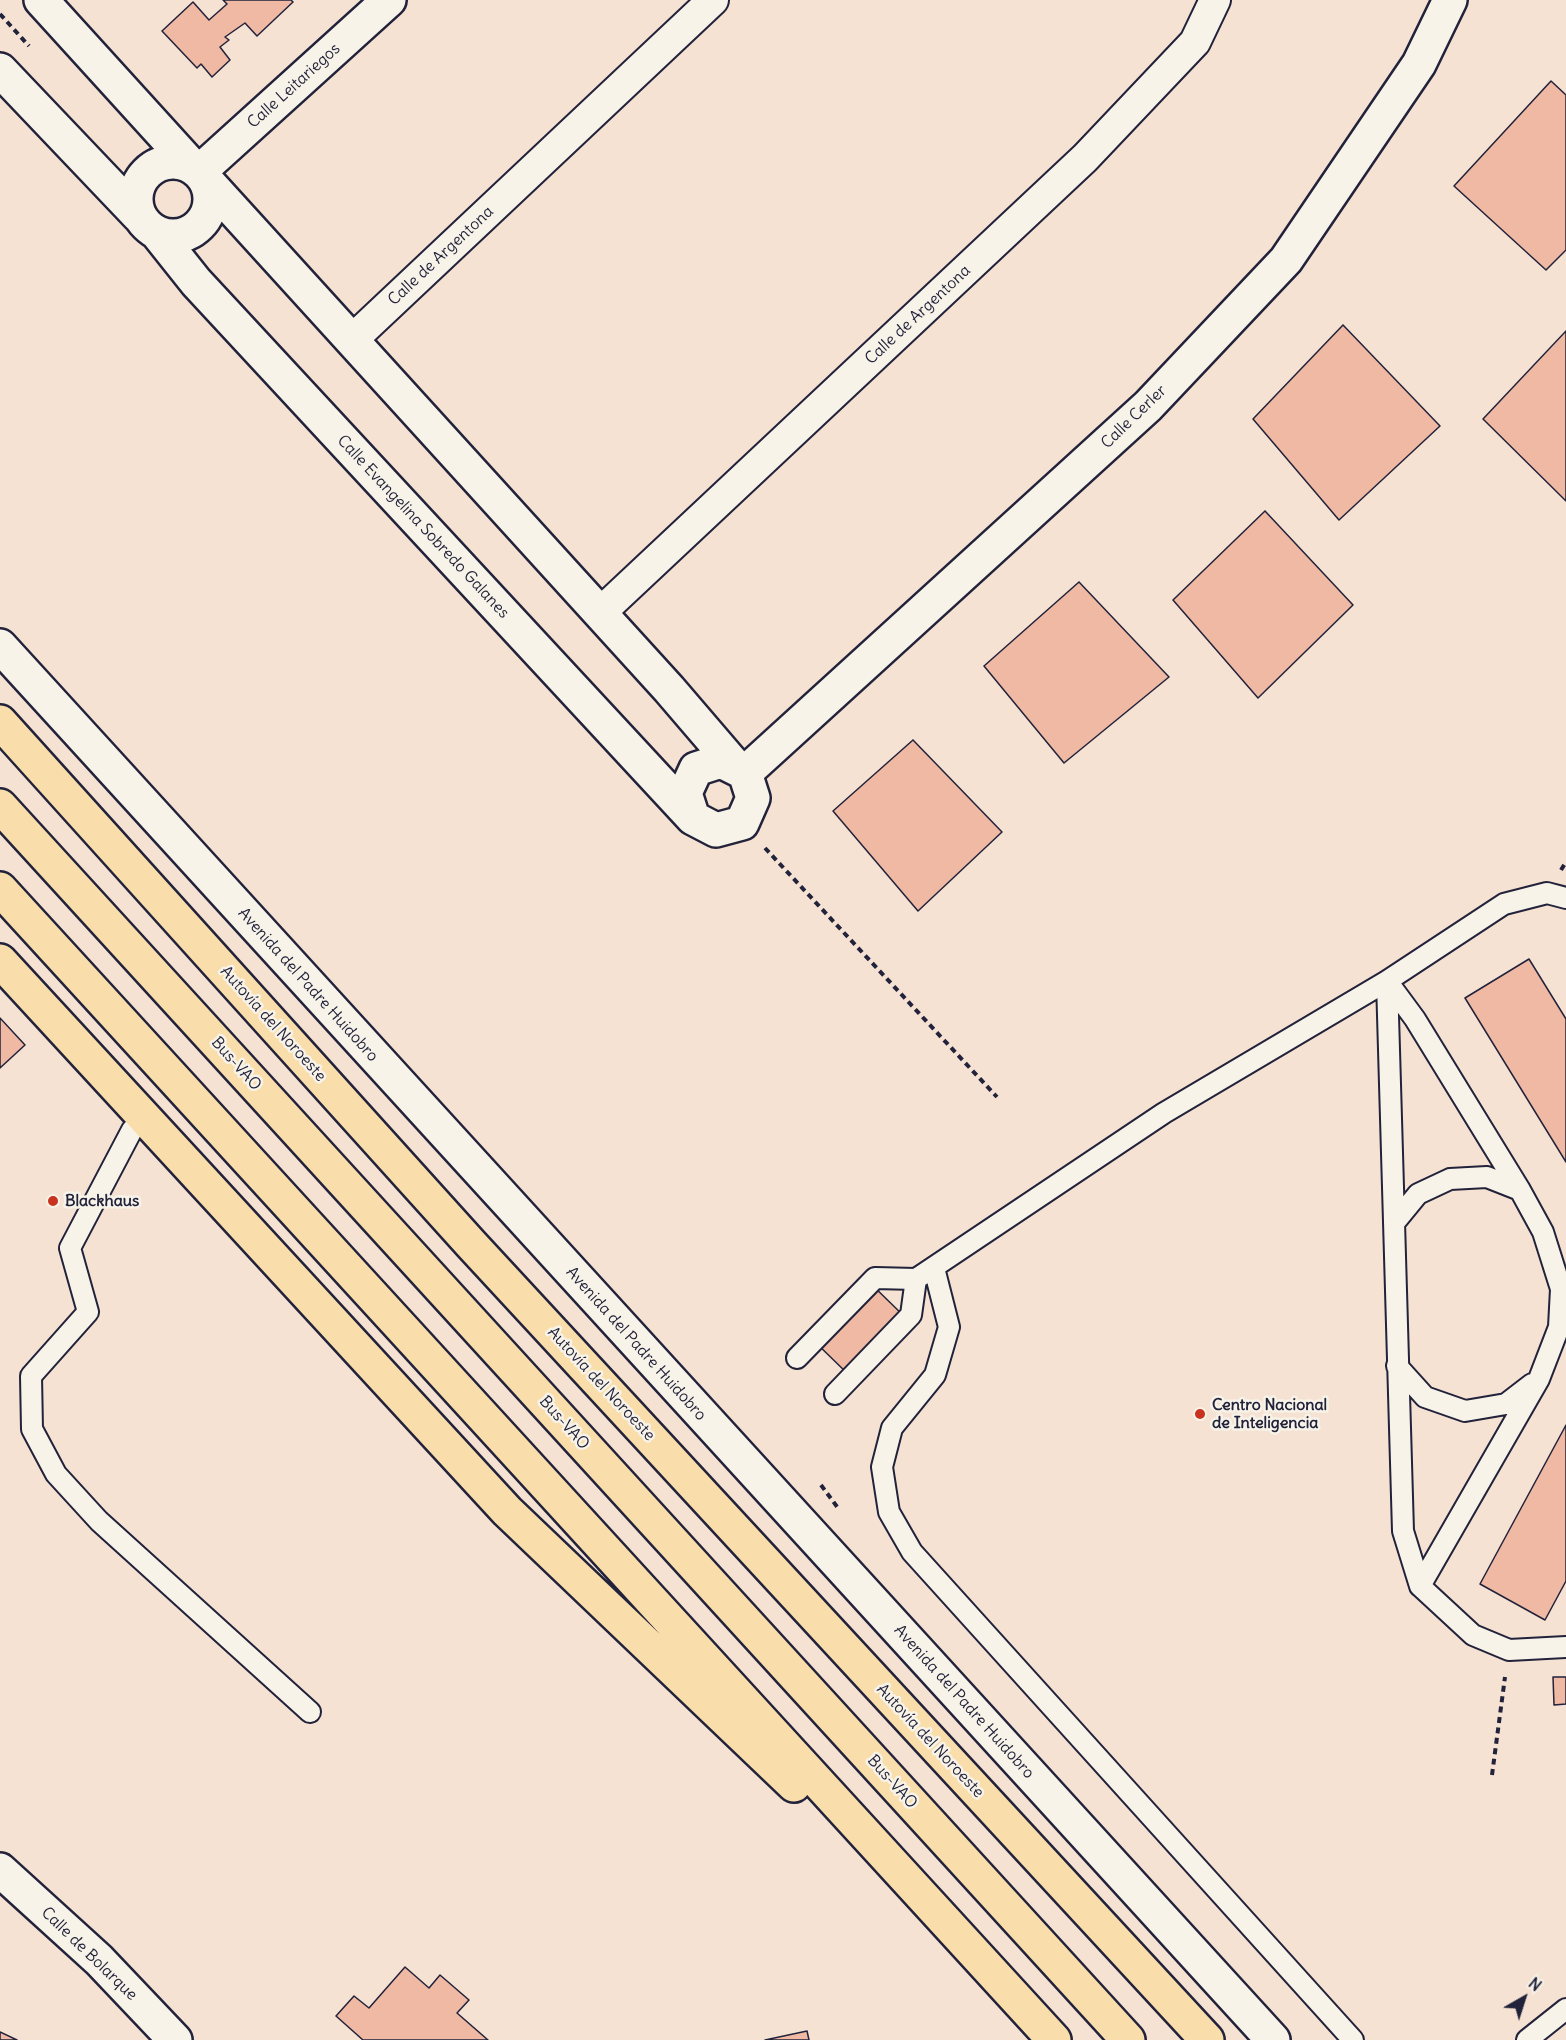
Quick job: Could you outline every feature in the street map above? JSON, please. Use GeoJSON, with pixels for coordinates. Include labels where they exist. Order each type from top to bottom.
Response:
{"type":"FeatureCollection","features":[{"type":"Feature","properties":{"kind":"highway","name":"Autovía del Noroeste"},"geometry":{"type":"LineString","coordinates":[[0,722],[471,1244],[1207,2040]]}},
{"type":"Feature","properties":{"kind":"highway","name":"Bus-VAO"},"geometry":{"type":"LineString","coordinates":[[0,806],[1128,2040]]}},
{"type":"Feature","properties":{"kind":"highway"},"geometry":{"type":"LineString","coordinates":[[0,889],[1054,2040]]}},
{"type":"Feature","properties":{"kind":"highway"},"geometry":{"type":"LineString","coordinates":[[0,961],[507,1511],[1016,1998]]}},
{"type":"Feature","properties":{"kind":"street"},"geometry":{"type":"LineString","coordinates":[[40,0],[352,340],[740,769],[753,798],[742,823],[717,830],[693,818],[685,793],[696,769],[721,761],[740,769]]}},
{"type":"Feature","properties":{"kind":"street","name":"Calle Leitariegos"},"geometry":{"type":"LineString","coordinates":[[199,172],[388,0]]}},
{"type":"Feature","properties":{"kind":"street","name":"Calle de Argentona"},"geometry":{"type":"LineString","coordinates":[[352,340],[713,0]]}},
{"type":"Feature","properties":{"kind":"street","name":"Calle de Argentona"},"geometry":{"type":"LineString","coordinates":[[600,613],[1086,158],[1195,42],[1215,0]]}},
{"type":"Feature","properties":{"kind":"street","name":"Calle Cerler"},"geometry":{"type":"LineString","coordinates":[[740,769],[1148,406],[1286,260],[1419,64],[1450,0]]}},
{"type":"Feature","properties":{"kind":"street","name":"Calle Evangelina Sobredo Galanes"},"geometry":{"type":"LineString","coordinates":[[0,70],[148,225],[196,282],[693,818]]}},
{"type":"Feature","properties":{"kind":"street"},"geometry":{"type":"LineString","coordinates":[[168,161],[199,172],[210,203],[201,224],[181,236],[148,225],[135,193],[146,172],[168,161]]}},
{"type":"Feature","properties":{"kind":"street","name":"Avenida del Padre Huidobro"},"geometry":{"type":"LineString","coordinates":[[0,646],[1273,2040]]}},
{"type":"Feature","properties":{"kind":"street","name":"Calle de Bolarque"},"geometry":{"type":"LineString","coordinates":[[0,1870],[99,1960],[175,2040]]}},
{"type":"Feature","properties":{"kind":"lane"},"geometry":{"type":"LineString","coordinates":[[797,1358],[875,1278],[916,1280],[1164,1113],[1387,981],[1504,904],[1547,893],[1566,898]]}},
{"type":"Feature","properties":{"kind":"lane"},"geometry":{"type":"LineString","coordinates":[[1387,981],[1414,1019],[1520,1190],[1543,1232],[1561,1289],[1559,1327],[1539,1379],[1420,1586]]}},
{"type":"Feature","properties":{"kind":"lane"},"geometry":{"type":"LineString","coordinates":[[1387,981],[1403,1531],[1420,1586],[1473,1635],[1509,1650],[1566,1647]]}},
{"type":"Feature","properties":{"kind":"lane"},"geometry":{"type":"LineString","coordinates":[[145,1119],[132,1130],[70,1248],[88,1312],[31,1376],[32,1429],[56,1474],[99,1521],[310,1712]]}},
{"type":"Feature","properties":{"kind":"lane"},"geometry":{"type":"LineString","coordinates":[[1395,1222],[1418,1194],[1450,1179],[1486,1177],[1520,1190]]}},
{"type":"Feature","properties":{"kind":"lane"},"geometry":{"type":"LineString","coordinates":[[934,1268],[950,1327],[935,1375],[892,1428],[882,1467],[889,1512],[912,1552],[1353,2040]]}},
{"type":"Feature","properties":{"kind":"lane"},"geometry":{"type":"LineString","coordinates":[[835,1394],[911,1316],[916,1280]]}},
{"type":"Feature","properties":{"kind":"lane"},"geometry":{"type":"LineString","coordinates":[[1397,1366],[1425,1397],[1465,1411],[1506,1404],[1539,1379]]}},
{"type":"Feature","properties":{"kind":"lane"},"geometry":{"type":"LineString","coordinates":[[1527,2040],[1566,2009]]}},
{"type":"Feature","properties":{"kind":"path"},"geometry":{"type":"LineString","coordinates":[[742,823],[997,1096]]}},
{"type":"Feature","properties":{"kind":"path"},"geometry":{"type":"LineString","coordinates":[[1491,1775],[1503,1691]]}},
{"type":"Feature","properties":{"kind":"building"},"geometry":{"type":"Polygon","coordinates":[[[223,0],[291,0],[293,2],[257,36],[245,23],[225,37],[229,40],[220,47],[230,60],[212,77],[201,64],[197,68],[162,31],[193,2],[209,20],[227,4],[223,0]]]}},
{"type":"Feature","properties":{"kind":"building"},"geometry":{"type":"Polygon","coordinates":[[[1551,81],[1566,95],[1566,250],[1546,270],[1454,186],[1551,81]]]}},
{"type":"Feature","properties":{"kind":"building"},"geometry":{"type":"Polygon","coordinates":[[[1343,325],[1440,426],[1339,520],[1253,419],[1343,325]]]}},
{"type":"Feature","properties":{"kind":"building"},"geometry":{"type":"Polygon","coordinates":[[[1566,331],[1566,501],[1483,419],[1566,331]]]}},
{"type":"Feature","properties":{"kind":"building"},"geometry":{"type":"Polygon","coordinates":[[[1265,511],[1353,605],[1258,698],[1173,600],[1265,511]]]}},
{"type":"Feature","properties":{"kind":"building"},"geometry":{"type":"Polygon","coordinates":[[[1079,582],[1169,677],[1064,763],[984,666],[1079,582]]]}},
{"type":"Feature","properties":{"kind":"building"},"geometry":{"type":"Polygon","coordinates":[[[913,740],[1002,832],[918,911],[833,811],[913,740]]]}},
{"type":"Feature","properties":{"kind":"building"},"geometry":{"type":"Polygon","coordinates":[[[1529,959],[1566,1019],[1566,1162],[1465,998],[1529,959]]]}},
{"type":"Feature","properties":{"kind":"building"},"geometry":{"type":"Polygon","coordinates":[[[0,1018],[25,1045],[0,1068],[0,1018]]]}},
{"type":"Feature","properties":{"kind":"building"},"geometry":{"type":"Polygon","coordinates":[[[868,1281],[907,1319],[851,1377],[812,1339],[868,1281]]]}},
{"type":"Feature","properties":{"kind":"building"},"geometry":{"type":"Polygon","coordinates":[[[1566,1425],[1566,1581],[1545,1620],[1480,1584],[1566,1425]]]}},
{"type":"Feature","properties":{"kind":"building"},"geometry":{"type":"Polygon","coordinates":[[[1553,1677],[1566,1677],[1566,1704],[1554,1705],[1553,1677]]]}},
{"type":"Feature","properties":{"kind":"building"},"geometry":{"type":"Polygon","coordinates":[[[405,1967],[429,1988],[440,1975],[469,2000],[457,2013],[488,2040],[363,2040],[336,2016],[354,1996],[369,2008],[405,1967]]]}},
{"type":"Feature","properties":{"kind":"building"},"geometry":{"type":"Polygon","coordinates":[[[807,2031],[809,2040],[765,2040],[807,2031]]]}},
{"type":"Feature","properties":{"kind":"building"},"geometry":{"type":"Polygon","coordinates":[[[0,2032],[17,2040],[0,2040],[0,2032]]]}},
{"type":"Feature","properties":{"kind":"place","name":"Blackhaus"},"geometry":{"type":"Point","coordinates":[53,1201]}},
{"type":"Feature","properties":{"kind":"place","name":"Centro Nacional de Inteligencia"},"geometry":{"type":"Point","coordinates":[1200,1414]}}]}
